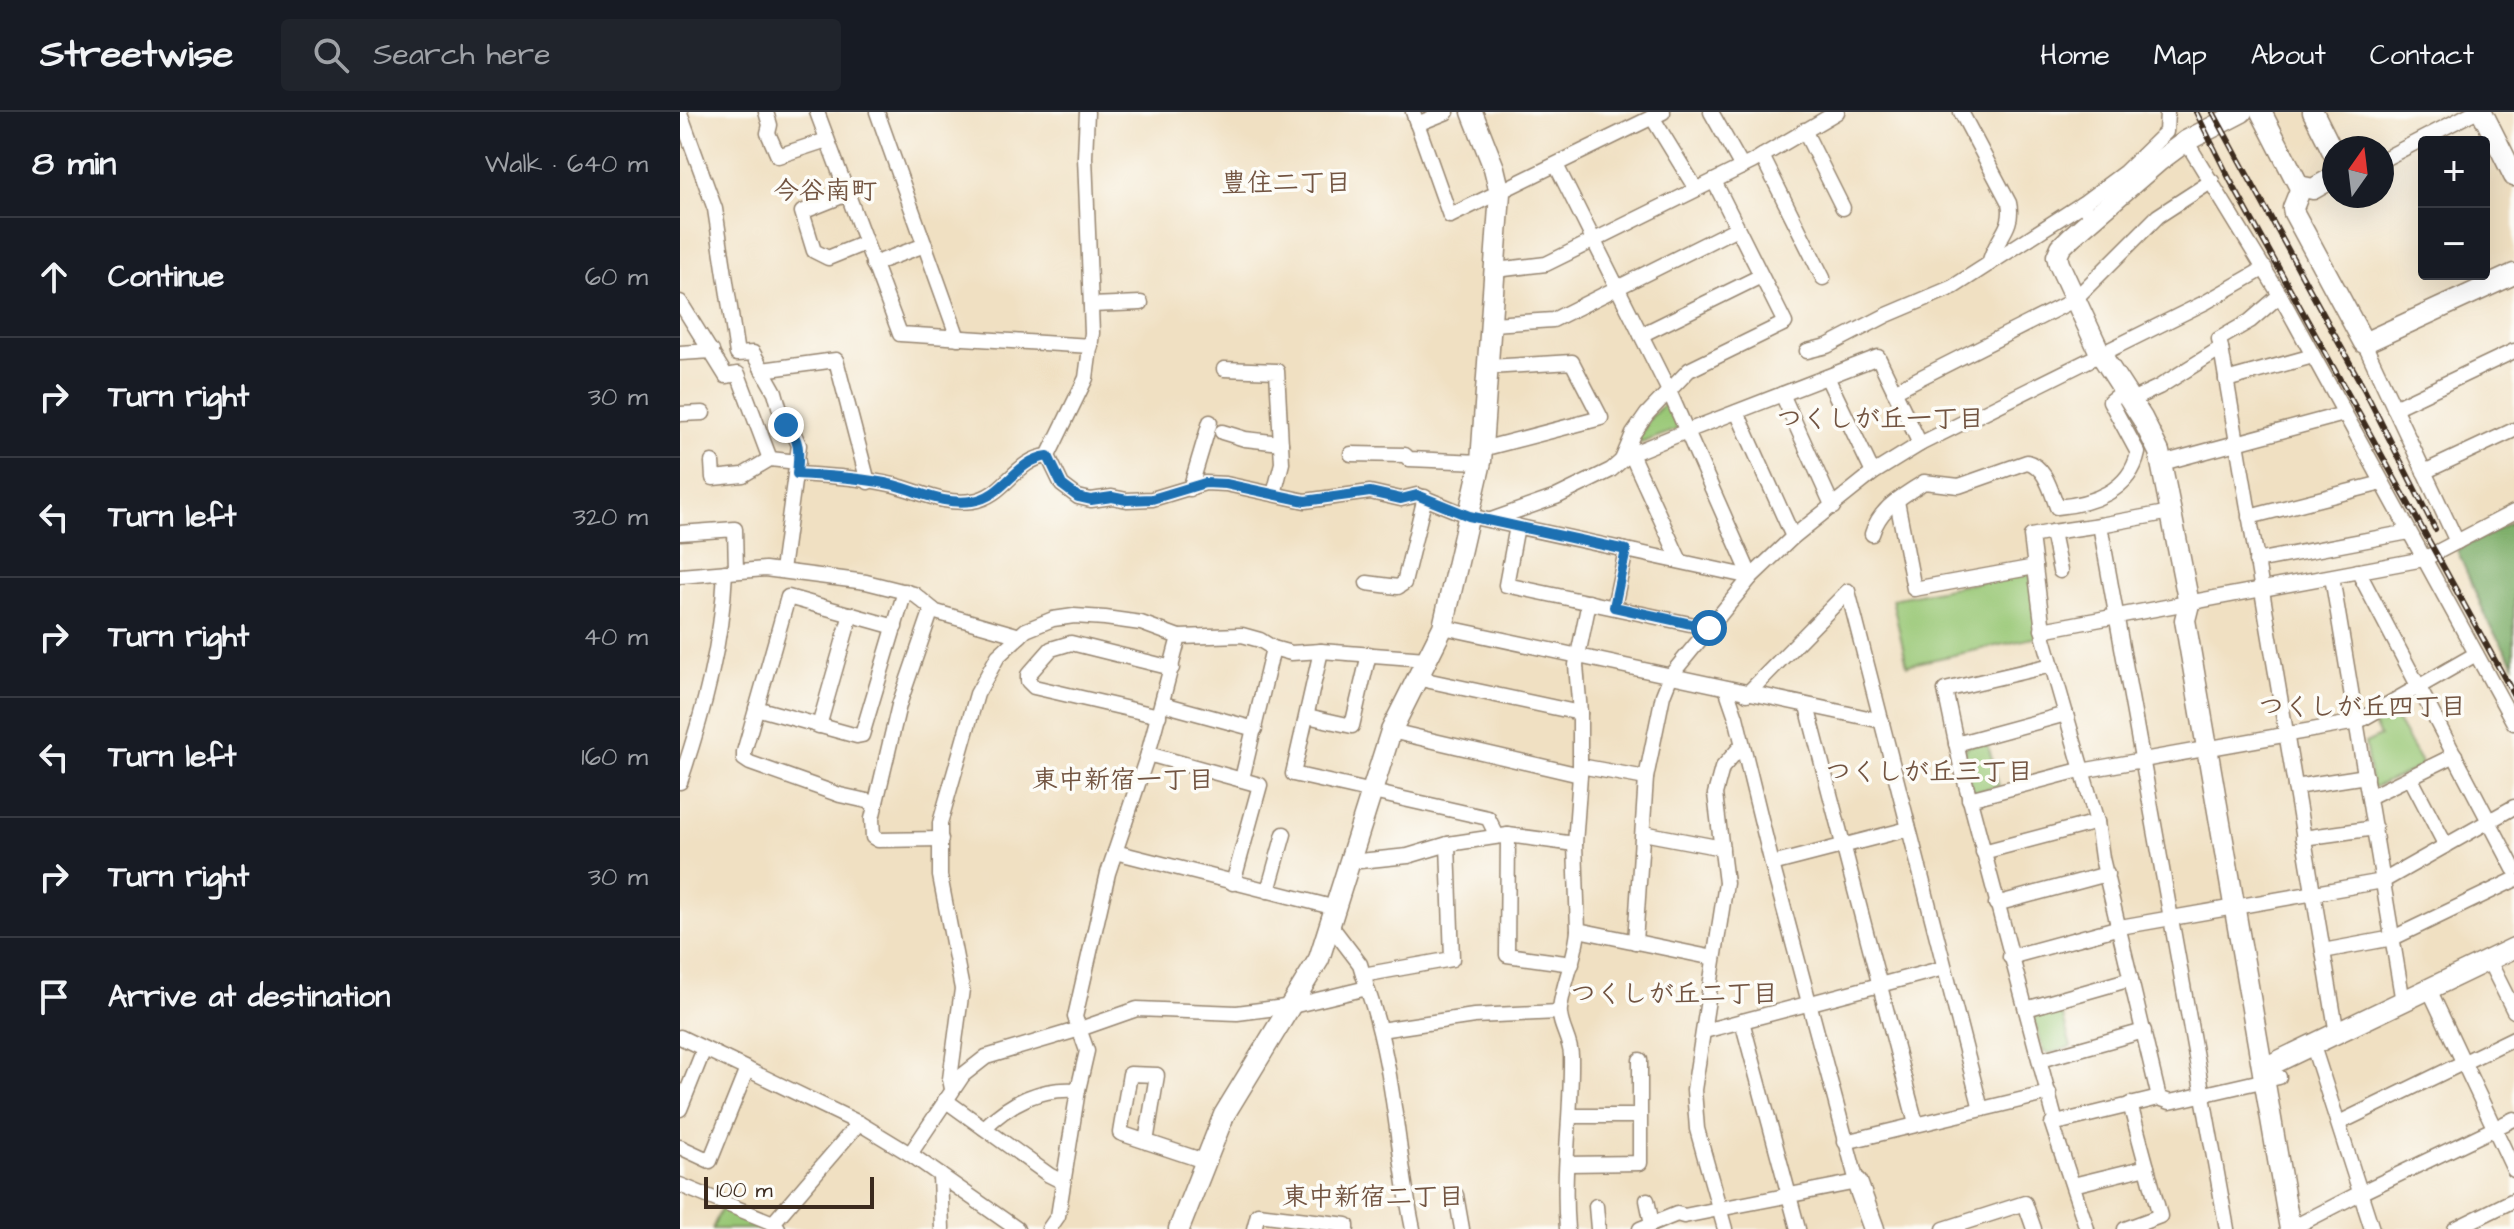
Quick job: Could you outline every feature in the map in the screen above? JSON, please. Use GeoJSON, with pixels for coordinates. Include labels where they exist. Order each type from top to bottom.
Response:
{"type":"FeatureCollection","features":[{"type":"Feature","properties":{"kind":"street"},"geometry":{"type":"LineString","coordinates":[[766,112],[770,125],[768,133],[778,156],[827,140]]}},
{"type":"Feature","properties":{"kind":"street"},"geometry":{"type":"LineString","coordinates":[[817,112],[900,334],[1091,346]]}},
{"type":"Feature","properties":{"kind":"street"},"geometry":{"type":"LineString","coordinates":[[877,112],[958,338]]}},
{"type":"Feature","properties":{"kind":"street"},"geometry":{"type":"LineString","coordinates":[[1048,456],[1086,378],[1091,346],[1085,157],[1087,112]]}},
{"type":"Feature","properties":{"kind":"street"},"geometry":{"type":"LineString","coordinates":[[1447,112],[1415,118],[1450,216],[1658,114],[1696,189]]}},
{"type":"Feature","properties":{"kind":"street"},"geometry":{"type":"LineString","coordinates":[[1179,1229],[1224,1115],[1319,959],[1391,731],[1443,627],[1481,455],[1496,270],[1500,193],[1494,168],[1472,112]]}},
{"type":"Feature","properties":{"kind":"street"},"geometry":{"type":"LineString","coordinates":[[1711,112],[1742,167]]}},
{"type":"Feature","properties":{"kind":"street"},"geometry":{"type":"LineString","coordinates":[[1496,270],[1546,264],[1742,167],[1837,112]]}},
{"type":"Feature","properties":{"kind":"street"},"geometry":{"type":"LineString","coordinates":[[1961,112],[2012,213],[2010,223],[1992,248],[1989,264]]}},
{"type":"Feature","properties":{"kind":"street"},"geometry":{"type":"LineString","coordinates":[[2167,112],[2166,132],[2087,211],[2057,256],[2100,353],[2150,433],[2162,463],[2189,604],[2185,620],[2215,747],[2297,1227],[2514,1119]]}},
{"type":"Feature","properties":{"kind":"street"},"geometry":{"type":"LineString","coordinates":[[1807,351],[1827,346],[1887,315],[1953,287],[2040,229],[2087,211],[2186,141],[2242,112]]}},
{"type":"Feature","properties":{"kind":"street"},"geometry":{"type":"LineString","coordinates":[[2261,112],[2296,183],[2301,188],[2313,189],[2322,184]]}},
{"type":"Feature","properties":{"kind":"street"},"geometry":{"type":"LineString","coordinates":[[2313,112],[2325,136]]}},
{"type":"Feature","properties":{"kind":"street"},"geometry":{"type":"LineString","coordinates":[[2394,154],[2474,112]]}},
{"type":"Feature","properties":{"kind":"street"},"geometry":{"type":"LineString","coordinates":[[2482,112],[2514,176]]}},
{"type":"Feature","properties":{"kind":"street"},"geometry":{"type":"LineString","coordinates":[[680,113],[715,209],[737,354],[753,353],[775,392],[783,421],[799,445],[782,570]]}},
{"type":"Feature","properties":{"kind":"street"},"geometry":{"type":"LineString","coordinates":[[1804,130],[1843,208]]}},
{"type":"Feature","properties":{"kind":"street"},"geometry":{"type":"LineString","coordinates":[[2186,141],[2265,268],[2514,723]]}},
{"type":"Feature","properties":{"kind":"street"},"geometry":{"type":"LineString","coordinates":[[1762,156],[1823,278]]}},
{"type":"Feature","properties":{"kind":"street"},"geometry":{"type":"LineString","coordinates":[[1556,165],[1669,391],[1751,577]]}},
{"type":"Feature","properties":{"kind":"street"},"geometry":{"type":"LineString","coordinates":[[1680,561],[1626,457],[1633,434],[1647,414],[1689,370],[1785,323],[1714,181]]}},
{"type":"Feature","properties":{"kind":"street"},"geometry":{"type":"LineString","coordinates":[[1894,391],[2074,300],[2158,216],[2212,181]]}},
{"type":"Feature","properties":{"kind":"street"},"geometry":{"type":"LineString","coordinates":[[2301,188],[2294,213],[2364,343],[2457,542]]}},
{"type":"Feature","properties":{"kind":"street"},"geometry":{"type":"LineString","coordinates":[[847,194],[802,212],[814,251],[828,258],[865,243]]}},
{"type":"Feature","properties":{"kind":"street"},"geometry":{"type":"LineString","coordinates":[[1492,324],[1553,320],[1737,228]]}},
{"type":"Feature","properties":{"kind":"street"},"geometry":{"type":"LineString","coordinates":[[2040,229],[2061,247]]}},
{"type":"Feature","properties":{"kind":"street"},"geometry":{"type":"LineString","coordinates":[[873,264],[925,245]]}},
{"type":"Feature","properties":{"kind":"street"},"geometry":{"type":"LineString","coordinates":[[1635,942],[1646,778],[1663,695],[1671,675],[1751,577],[1793,537],[1873,473],[1920,444],[2206,302],[2265,268]]}},
{"type":"Feature","properties":{"kind":"street"},"geometry":{"type":"LineString","coordinates":[[2364,343],[2514,274]]}},
{"type":"Feature","properties":{"kind":"street"},"geometry":{"type":"LineString","coordinates":[[1641,335],[1761,276]]}},
{"type":"Feature","properties":{"kind":"street"},"geometry":{"type":"LineString","coordinates":[[2280,295],[2250,321],[2219,339],[2337,1034]]}},
{"type":"Feature","properties":{"kind":"street"},"geometry":{"type":"LineString","coordinates":[[680,302],[726,376],[738,374],[770,459]]}},
{"type":"Feature","properties":{"kind":"street"},"geometry":{"type":"LineString","coordinates":[[1091,305],[1141,303]]}},
{"type":"Feature","properties":{"kind":"street"},"geometry":{"type":"LineString","coordinates":[[1872,534],[1877,517],[1924,482],[1959,486],[2027,462],[2034,463],[2045,477],[2057,507],[2084,504],[2099,498],[2131,474],[2138,453],[2110,401],[2159,387],[2221,348]]}},
{"type":"Feature","properties":{"kind":"street"},"geometry":{"type":"LineString","coordinates":[[680,353],[712,351]]}},
{"type":"Feature","properties":{"kind":"street"},"geometry":{"type":"LineString","coordinates":[[2394,408],[2514,351]]}},
{"type":"Feature","properties":{"kind":"street"},"geometry":{"type":"LineString","coordinates":[[2226,380],[2313,356]]}},
{"type":"Feature","properties":{"kind":"street"},"geometry":{"type":"LineString","coordinates":[[1491,520],[1556,497],[1611,470],[1626,457],[1687,431],[1878,357],[1920,444]]}},
{"type":"Feature","properties":{"kind":"street"},"geometry":{"type":"LineString","coordinates":[[762,370],[836,360],[868,482]]}},
{"type":"Feature","properties":{"kind":"street"},"geometry":{"type":"LineString","coordinates":[[1351,454],[1405,455],[1409,459],[1481,455],[1601,418],[1572,362],[1489,367]]}},
{"type":"Feature","properties":{"kind":"street"},"geometry":{"type":"LineString","coordinates":[[1224,369],[1277,371],[1282,463],[1274,494]]}},
{"type":"Feature","properties":{"kind":"street"},"geometry":{"type":"LineString","coordinates":[[1827,377],[1873,473]]}},
{"type":"Feature","properties":{"kind":"street"},"geometry":{"type":"LineString","coordinates":[[1782,394],[1833,507]]}},
{"type":"Feature","properties":{"kind":"street"},"geometry":{"type":"LineString","coordinates":[[1737,412],[1793,537]]}},
{"type":"Feature","properties":{"kind":"street"},"geometry":{"type":"LineString","coordinates":[[680,414],[703,413]]}},
{"type":"Feature","properties":{"kind":"street"},"geometry":{"type":"LineString","coordinates":[[2162,463],[2344,414]]}},
{"type":"Feature","properties":{"kind":"street"},"geometry":{"type":"LineString","coordinates":[[1190,489],[1210,422]]}},
{"type":"Feature","properties":{"kind":"street"},"geometry":{"type":"LineString","coordinates":[[2424,472],[2514,430]]}},
{"type":"Feature","properties":{"kind":"street"},"geometry":{"type":"LineString","coordinates":[[1222,432],[1245,439],[1281,443]]}},
{"type":"Feature","properties":{"kind":"street"},"geometry":{"type":"LineString","coordinates":[[712,462],[713,478],[743,475],[770,459],[797,468],[894,485],[951,502],[973,501],[1003,489],[1008,480],[1031,459],[1048,456]]}},
{"type":"Feature","properties":{"kind":"street"},"geometry":{"type":"LineString","coordinates":[[1048,456],[1062,485],[1078,497],[1091,500],[1112,497],[1152,499],[1205,483],[1226,484],[1305,501],[1370,492],[1401,499],[1425,497],[1469,516],[1751,577]]}},
{"type":"Feature","properties":{"kind":"street"},"geometry":{"type":"LineString","coordinates":[[2249,517],[2382,483]]}},
{"type":"Feature","properties":{"kind":"street"},"geometry":{"type":"LineString","coordinates":[[1367,583],[1398,587],[1404,583],[1425,497]]}},
{"type":"Feature","properties":{"kind":"street"},"geometry":{"type":"LineString","coordinates":[[1897,501],[1914,589],[2035,567]]}},
{"type":"Feature","properties":{"kind":"street"},"geometry":{"type":"LineString","coordinates":[[2159,1098],[2097,822],[2042,630],[2031,536],[2171,512]]}},
{"type":"Feature","properties":{"kind":"street"},"geometry":{"type":"LineString","coordinates":[[2042,630],[2424,559],[2514,512]]}},
{"type":"Feature","properties":{"kind":"street"},"geometry":{"type":"LineString","coordinates":[[2100,525],[2227,1229]]}},
{"type":"Feature","properties":{"kind":"street"},"geometry":{"type":"LineString","coordinates":[[1517,526],[1506,585],[1709,628]]}},
{"type":"Feature","properties":{"kind":"street"},"geometry":{"type":"LineString","coordinates":[[680,533],[735,529],[719,641],[705,701],[680,782]]}},
{"type":"Feature","properties":{"kind":"street"},"geometry":{"type":"LineString","coordinates":[[2052,532],[2060,571]]}},
{"type":"Feature","properties":{"kind":"street"},"geometry":{"type":"LineString","coordinates":[[2256,561],[2409,532]]}},
{"type":"Feature","properties":{"kind":"street"},"geometry":{"type":"LineString","coordinates":[[1614,607],[1626,550]]}},
{"type":"Feature","properties":{"kind":"street"},"geometry":{"type":"LineString","coordinates":[[680,576],[765,569],[866,582],[914,594],[936,612],[1020,636]]}},
{"type":"Feature","properties":{"kind":"street"},"geometry":{"type":"LineString","coordinates":[[2358,571],[2514,869]]}},
{"type":"Feature","properties":{"kind":"street"},"geometry":{"type":"LineString","coordinates":[[2332,577],[2403,1002]]}},
{"type":"Feature","properties":{"kind":"street"},"geometry":{"type":"LineString","coordinates":[[756,708],[862,735],[905,591]]}},
{"type":"Feature","properties":{"kind":"street"},"geometry":{"type":"LineString","coordinates":[[1747,694],[1848,591],[1981,1109]]}},
{"type":"Feature","properties":{"kind":"street"},"geometry":{"type":"LineString","coordinates":[[876,803],[840,795],[744,759],[788,597],[895,627]]}},
{"type":"Feature","properties":{"kind":"street"},"geometry":{"type":"LineString","coordinates":[[1567,1229],[1564,1195],[1571,1116],[1572,1053],[1559,1012],[1578,930],[1575,844],[1580,713],[1576,665],[1589,602]]}},
{"type":"Feature","properties":{"kind":"street"},"geometry":{"type":"LineString","coordinates":[[932,609],[899,705],[872,819],[873,837],[878,840],[941,839]]}},
{"type":"Feature","properties":{"kind":"street"},"geometry":{"type":"LineString","coordinates":[[819,726],[851,614]]}},
{"type":"Feature","properties":{"kind":"street"},"geometry":{"type":"LineString","coordinates":[[1063,1182],[984,1128],[949,1094],[962,989],[940,876],[940,823],[977,694],[998,656],[1026,630],[1053,619],[1074,616],[1141,623],[1179,637],[1242,635],[1291,653],[1321,651],[1426,659]]}},
{"type":"Feature","properties":{"kind":"street"},"geometry":{"type":"LineString","coordinates":[[1443,627],[1882,721]]}},
{"type":"Feature","properties":{"kind":"street"},"geometry":{"type":"LineString","coordinates":[[1049,1229],[1058,1216],[1087,1051],[1075,1017],[1115,852],[1148,754],[1179,637]]}},
{"type":"Feature","properties":{"kind":"street"},"geometry":{"type":"LineString","coordinates":[[1172,668],[1071,643],[1051,649],[1028,675],[1028,681],[1034,687],[1255,729]]}},
{"type":"Feature","properties":{"kind":"street"},"geometry":{"type":"LineString","coordinates":[[1242,779],[1273,648]]}},
{"type":"Feature","properties":{"kind":"street"},"geometry":{"type":"LineString","coordinates":[[1321,651],[1293,774],[1488,818],[1502,836],[1507,955],[1572,964]]}},
{"type":"Feature","properties":{"kind":"street"},"geometry":{"type":"LineString","coordinates":[[1307,716],[1352,726],[1369,654]]}},
{"type":"Feature","properties":{"kind":"street"},"geometry":{"type":"LineString","coordinates":[[1969,799],[2081,770],[2357,722],[2476,654]]}},
{"type":"Feature","properties":{"kind":"street"},"geometry":{"type":"LineString","coordinates":[[2052,665],[1945,690],[1969,799],[2056,1123]]}},
{"type":"Feature","properties":{"kind":"street"},"geometry":{"type":"LineString","coordinates":[[1416,678],[1580,713]]}},
{"type":"Feature","properties":{"kind":"street"},"geometry":{"type":"LineString","coordinates":[[1726,688],[1845,1142],[1874,1229]]}},
{"type":"Feature","properties":{"kind":"street"},"geometry":{"type":"LineString","coordinates":[[1807,706],[1916,1124]]}},
{"type":"Feature","properties":{"kind":"street"},"geometry":{"type":"LineString","coordinates":[[1956,744],[2066,714]]}},
{"type":"Feature","properties":{"kind":"street"},"geometry":{"type":"LineString","coordinates":[[1391,731],[1580,771],[1646,778]]}},
{"type":"Feature","properties":{"kind":"street"},"geometry":{"type":"LineString","coordinates":[[1725,1229],[1697,1129],[1694,1090],[1726,883],[1715,794],[1722,768],[1742,745]]}},
{"type":"Feature","properties":{"kind":"street"},"geometry":{"type":"LineString","coordinates":[[1148,754],[1260,785],[1233,883]]}},
{"type":"Feature","properties":{"kind":"street"},"geometry":{"type":"LineString","coordinates":[[2369,797],[2455,755]]}},
{"type":"Feature","properties":{"kind":"street"},"geometry":{"type":"LineString","coordinates":[[2295,787],[2366,776]]}},
{"type":"Feature","properties":{"kind":"street"},"geometry":{"type":"LineString","coordinates":[[2410,777],[2446,846]]}},
{"type":"Feature","properties":{"kind":"street"},"geometry":{"type":"LineString","coordinates":[[2010,957],[2120,927],[2383,881],[2514,807]]}},
{"type":"Feature","properties":{"kind":"street"},"geometry":{"type":"LineString","coordinates":[[1983,852],[2097,822]]}},
{"type":"Feature","properties":{"kind":"street"},"geometry":{"type":"LineString","coordinates":[[2303,838],[2375,828]]}},
{"type":"Feature","properties":{"kind":"street"},"geometry":{"type":"LineString","coordinates":[[1772,864],[1908,829]]}},
{"type":"Feature","properties":{"kind":"street"},"geometry":{"type":"LineString","coordinates":[[1643,833],[1722,848]]}},
{"type":"Feature","properties":{"kind":"street"},"geometry":{"type":"LineString","coordinates":[[1268,891],[1284,834]]}},
{"type":"Feature","properties":{"kind":"street"},"geometry":{"type":"LineString","coordinates":[[1350,862],[1408,856],[1448,844],[1502,836],[1575,844]]}},
{"type":"Feature","properties":{"kind":"street"},"geometry":{"type":"LineString","coordinates":[[910,1154],[949,1094],[973,1065],[986,1057],[1137,1009],[1237,1013],[1292,1006],[1365,982],[1452,959],[1448,844]]}},
{"type":"Feature","properties":{"kind":"street"},"geometry":{"type":"LineString","coordinates":[[1115,852],[1268,891],[1333,917],[1360,964],[1380,1030],[1413,1229]]}},
{"type":"Feature","properties":{"kind":"street"},"geometry":{"type":"LineString","coordinates":[[1996,904],[2107,874]]}},
{"type":"Feature","properties":{"kind":"street"},"geometry":{"type":"LineString","coordinates":[[2323,951],[2393,938],[2514,880]]}},
{"type":"Feature","properties":{"kind":"street"},"geometry":{"type":"LineString","coordinates":[[1578,930],[1714,958]]}},
{"type":"Feature","properties":{"kind":"street"},"geometry":{"type":"LineString","coordinates":[[2087,1229],[2052,1124],[2159,1098],[2170,1102],[2201,1095],[2271,1072],[2313,1046],[2514,948]]}},
{"type":"Feature","properties":{"kind":"street"},"geometry":{"type":"LineString","coordinates":[[2489,961],[2514,1011]]}},
{"type":"Feature","properties":{"kind":"street"},"geometry":{"type":"LineString","coordinates":[[1704,1031],[1944,968]]}},
{"type":"Feature","properties":{"kind":"street"},"geometry":{"type":"LineString","coordinates":[[2026,1009],[2131,979]]}},
{"type":"Feature","properties":{"kind":"street"},"geometry":{"type":"LineString","coordinates":[[2429,989],[2514,1170]]}},
{"type":"Feature","properties":{"kind":"street"},"geometry":{"type":"LineString","coordinates":[[1380,1030],[1474,1016],[1559,1012]]}},
{"type":"Feature","properties":{"kind":"street"},"geometry":{"type":"LineString","coordinates":[[1742,1021],[1798,1229]]}},
{"type":"Feature","properties":{"kind":"street"},"geometry":{"type":"LineString","coordinates":[[2040,1060],[2144,1031]]}},
{"type":"Feature","properties":{"kind":"street"},"geometry":{"type":"LineString","coordinates":[[680,1037],[859,1123],[910,1154],[1017,1229]]}},
{"type":"Feature","properties":{"kind":"street"},"geometry":{"type":"LineString","coordinates":[[2339,1123],[2514,1038]]}},
{"type":"Feature","properties":{"kind":"street"},"geometry":{"type":"LineString","coordinates":[[2313,1046],[2372,1229]]}},
{"type":"Feature","properties":{"kind":"street"},"geometry":{"type":"LineString","coordinates":[[680,1109],[704,1049]]}},
{"type":"Feature","properties":{"kind":"street"},"geometry":{"type":"LineString","coordinates":[[1567,1164],[1640,1163],[1640,1060]]}},
{"type":"Feature","properties":{"kind":"street"},"geometry":{"type":"LineString","coordinates":[[680,1147],[710,1161],[747,1069]]}},
{"type":"Feature","properties":{"kind":"street"},"geometry":{"type":"LineString","coordinates":[[1146,1142],[1157,1075],[1130,1074],[1120,1133],[1146,1142],[1204,1161]]}},
{"type":"Feature","properties":{"kind":"street"},"geometry":{"type":"LineString","coordinates":[[984,1128],[1011,1105],[1033,1095],[1050,1090],[1078,1090]]}},
{"type":"Feature","properties":{"kind":"street"},"geometry":{"type":"LineString","coordinates":[[1845,1142],[2049,1093]]}},
{"type":"Feature","properties":{"kind":"street"},"geometry":{"type":"LineString","coordinates":[[2125,1229],[2160,1216],[2130,1104]]}},
{"type":"Feature","properties":{"kind":"street"},"geometry":{"type":"LineString","coordinates":[[1571,1116],[1638,1116]]}},
{"type":"Feature","properties":{"kind":"street"},"geometry":{"type":"LineString","coordinates":[[680,1185],[776,1226],[859,1123]]}},
{"type":"Feature","properties":{"kind":"street"},"geometry":{"type":"LineString","coordinates":[[2073,1185],[2147,1167]]}},
{"type":"Feature","properties":{"kind":"street"},"geometry":{"type":"LineString","coordinates":[[940,1175],[942,1229]]}},
{"type":"Feature","properties":{"kind":"street"},"geometry":{"type":"LineString","coordinates":[[1647,1200],[1646,1226],[1677,1214],[1684,1216],[1857,1182]]}},
{"type":"Feature","properties":{"kind":"street"},"geometry":{"type":"LineString","coordinates":[[1456,1195],[1462,1229]]}},
{"type":"Feature","properties":{"kind":"street"},"geometry":{"type":"LineString","coordinates":[[2455,1229],[2481,1224],[2514,1200]]}},
{"type":"Feature","properties":{"kind":"street"},"geometry":{"type":"LineString","coordinates":[[1944,1229],[2025,1203],[2034,1229]]}},
{"type":"Feature","properties":{"kind":"street"},"geometry":{"type":"LineString","coordinates":[[1596,1206],[1598,1229]]}},
{"type":"Feature","properties":{"kind":"street"},"geometry":{"type":"LineString","coordinates":[[1254,1229],[1258,1214],[1347,1225],[1347,1229]]}},
{"type":"Feature","properties":{"kind":"green space"},"geometry":{"type":"Polygon","coordinates":[[[1664,404],[1669,405],[1678,425],[1676,430],[1641,443],[1638,438],[1651,417],[1664,404]]]}},
{"type":"Feature","properties":{"kind":"green space"},"geometry":{"type":"Polygon","coordinates":[[[2514,521],[2514,664],[2490,626],[2457,550],[2514,521]]]}},
{"type":"Feature","properties":{"kind":"green space"},"geometry":{"type":"Polygon","coordinates":[[[2027,573],[2031,578],[2038,637],[1907,665],[1892,599],[2027,573]]]}},
{"type":"Feature","properties":{"kind":"green space"},"geometry":{"type":"Polygon","coordinates":[[[2389,708],[2423,766],[2372,788],[2365,743],[2380,736],[2371,719],[2389,708]]]}},
{"type":"Feature","properties":{"kind":"green space"},"geometry":{"type":"Polygon","coordinates":[[[1987,741],[1999,786],[1976,792],[1972,789],[1964,751],[1967,746],[1987,741]]]}},
{"type":"Feature","properties":{"kind":"green space"},"geometry":{"type":"Polygon","coordinates":[[[2060,1005],[2071,1047],[2048,1054],[2043,1051],[2033,1015],[2036,1011],[2060,1005]]]}},
{"type":"Feature","properties":{"kind":"green space"},"geometry":{"type":"Polygon","coordinates":[[[724,1203],[779,1229],[712,1229],[724,1203]]]}},
{"type":"Feature","properties":{"kind":"railway"},"geometry":{"type":"LineString","coordinates":[[2196,112],[2230,180],[2514,695]]}},
{"type":"Feature","properties":{"kind":"railway"},"geometry":{"type":"LineString","coordinates":[[2213,112],[2364,389],[2435,529]]}},
{"type":"Feature","properties":{"kind":"district","name":"豊住二丁目"},"geometry":{"type":"Point","coordinates":[1286,182]}},
{"type":"Feature","properties":{"kind":"district","name":"今谷南町"},"geometry":{"type":"Point","coordinates":[825,190]}},
{"type":"Feature","properties":{"kind":"district","name":"つくしが丘一丁目"},"geometry":{"type":"Point","coordinates":[1880,418]}},
{"type":"Feature","properties":{"kind":"district","name":"つくしが丘四丁目"},"geometry":{"type":"Point","coordinates":[2362,706]}},
{"type":"Feature","properties":{"kind":"district","name":"つくしが丘三丁目"},"geometry":{"type":"Point","coordinates":[1929,771]}},
{"type":"Feature","properties":{"kind":"district","name":"東中新宿一丁目"},"geometry":{"type":"Point","coordinates":[1123,779]}},
{"type":"Feature","properties":{"kind":"district","name":"つくしが丘二丁目"},"geometry":{"type":"Point","coordinates":[1674,993]}},
{"type":"Feature","properties":{"kind":"district","name":"東中新宿二丁目"},"geometry":{"type":"Point","coordinates":[1373,1196]}},
{"type":"Feature","properties":{"kind":"route"},"geometry":{"type":"LineString","coordinates":[[786,425],[799,445],[797,474],[894,485],[951,502],[985,498],[1003,489],[1008,480],[1031,459],[1048,456],[1062,485],[1078,497],[1091,500],[1112,497],[1152,499],[1205,483],[1226,484],[1305,501],[1370,492],[1401,499],[1417,495],[1469,516],[1626,550],[1614,607],[1709,628]]}}]}
